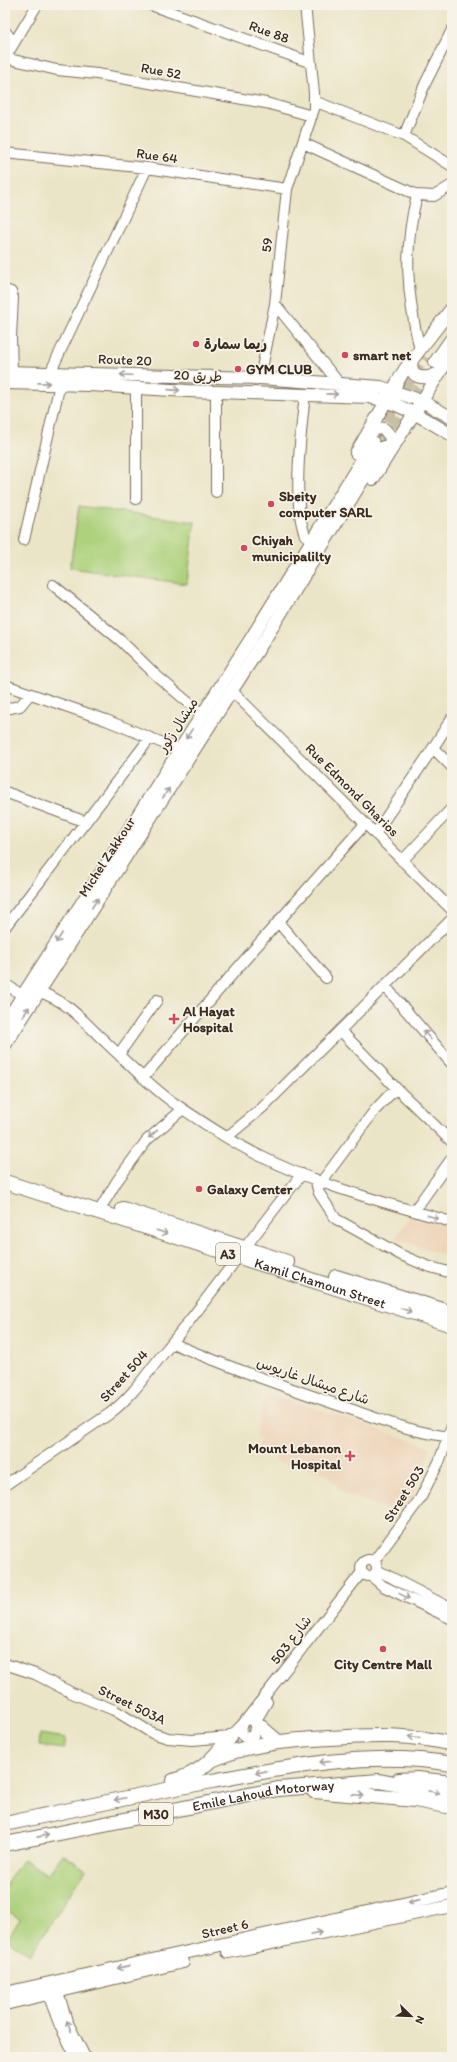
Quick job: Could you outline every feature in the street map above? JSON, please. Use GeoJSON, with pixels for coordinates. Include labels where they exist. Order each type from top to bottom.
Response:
{"type":"FeatureCollection","features":[{"type":"Feature","properties":{"kind":"highway","name":"Kamil Chamoun Street"},"geometry":{"type":"LineString","coordinates":[[5,1173],[452,1325]]}},
{"type":"Feature","properties":{"kind":"highway","name":"Kamil Chamoun Street"},"geometry":{"type":"LineString","coordinates":[[5,1182],[102,1207]]}},
{"type":"Feature","properties":{"kind":"highway","name":"Kamil Chamoun Street"},"geometry":{"type":"LineString","coordinates":[[241,1252],[452,1313]]}},
{"type":"Feature","properties":{"kind":"highway"},"geometry":{"type":"LineString","coordinates":[[256,1723],[278,1742]]}},
{"type":"Feature","properties":{"kind":"highway"},"geometry":{"type":"LineString","coordinates":[[137,1795],[183,1778],[200,1770],[214,1759],[238,1749],[278,1742],[389,1735],[449,1745]]}},
{"type":"Feature","properties":{"kind":"highway"},"geometry":{"type":"LineString","coordinates":[[214,1759],[230,1737]]}},
{"type":"Feature","properties":{"kind":"highway","name":"Emile Lahoud Motorway"},"geometry":{"type":"LineString","coordinates":[[5,1824],[137,1795],[300,1764],[351,1759],[420,1759],[452,1764]]}},
{"type":"Feature","properties":{"kind":"highway"},"geometry":{"type":"LineString","coordinates":[[379,1781],[417,1779],[452,1783]]}},
{"type":"Feature","properties":{"kind":"highway","name":"Emile Lahoud Motorway"},"geometry":{"type":"LineString","coordinates":[[5,1844],[278,1789],[307,1785],[379,1781],[452,1795]]}},
{"type":"Feature","properties":{"kind":"highway"},"geometry":{"type":"LineString","coordinates":[[278,1789],[415,1800],[452,1807]]}},
{"type":"Feature","properties":{"kind":"main road"},"geometry":{"type":"LineString","coordinates":[[426,356],[452,308]]}},
{"type":"Feature","properties":{"kind":"main road"},"geometry":{"type":"LineString","coordinates":[[426,356],[452,320]]}},
{"type":"Feature","properties":{"kind":"main road"},"geometry":{"type":"LineString","coordinates":[[234,688],[377,445],[372,425],[372,407],[376,394],[387,380],[409,364],[426,356],[452,338]]}},
{"type":"Feature","properties":{"kind":"main road"},"geometry":{"type":"LineString","coordinates":[[430,405],[434,379],[452,353]]}},
{"type":"Feature","properties":{"kind":"main road"},"geometry":{"type":"LineString","coordinates":[[409,364],[419,377],[434,379]]}},
{"type":"Feature","properties":{"kind":"main road"},"geometry":{"type":"LineString","coordinates":[[394,390],[409,364]]}},
{"type":"Feature","properties":{"kind":"main road","name":"Route 20"},"geometry":{"type":"LineString","coordinates":[[9,372],[260,378],[339,383],[376,394]]}},
{"type":"Feature","properties":{"kind":"main road"},"geometry":{"type":"LineString","coordinates":[[218,690],[235,651],[305,535],[377,445],[417,425],[423,418],[433,397],[434,379]]}},
{"type":"Feature","properties":{"kind":"main road","name":"طريق 20"},"geometry":{"type":"LineString","coordinates":[[5,383],[136,387],[216,392],[376,394],[452,435]]}},
{"type":"Feature","properties":{"kind":"main road"},"geometry":{"type":"LineString","coordinates":[[376,394],[394,390],[430,405],[452,418]]}},
{"type":"Feature","properties":{"kind":"main road"},"geometry":{"type":"LineString","coordinates":[[372,425],[376,394]]}},
{"type":"Feature","properties":{"kind":"main road"},"geometry":{"type":"LineString","coordinates":[[403,432],[423,418]]}},
{"type":"Feature","properties":{"kind":"main road","name":"ميشال زكور"},"geometry":{"type":"LineString","coordinates":[[5,1023],[202,714],[377,445]]}},
{"type":"Feature","properties":{"kind":"main road","name":"Michel Zakkour"},"geometry":{"type":"LineString","coordinates":[[5,1045],[234,688]]}},
{"type":"Feature","properties":{"kind":"main road","name":"Street 6"},"geometry":{"type":"LineString","coordinates":[[5,1993],[452,1893]]}},
{"type":"Feature","properties":{"kind":"main road","name":"Street 6"},"geometry":{"type":"LineString","coordinates":[[5,2004],[203,1957],[452,1906]]}},
{"type":"Feature","properties":{"kind":"street"},"geometry":{"type":"LineString","coordinates":[[5,58],[37,5]]}},
{"type":"Feature","properties":{"kind":"street","name":"Rue 88"},"geometry":{"type":"LineString","coordinates":[[151,5],[310,62]]}},
{"type":"Feature","properties":{"kind":"street","name":"59"},"geometry":{"type":"LineString","coordinates":[[260,378],[275,304],[287,190],[312,116],[314,101],[305,5]]}},
{"type":"Feature","properties":{"kind":"street"},"geometry":{"type":"LineString","coordinates":[[404,136],[425,84],[452,30]]}},
{"type":"Feature","properties":{"kind":"street"},"geometry":{"type":"LineString","coordinates":[[5,31],[14,43]]}},
{"type":"Feature","properties":{"kind":"street","name":"Rue 52"},"geometry":{"type":"LineString","coordinates":[[5,58],[57,70],[97,74],[266,103],[312,116]]}},
{"type":"Feature","properties":{"kind":"street"},"geometry":{"type":"LineString","coordinates":[[314,101],[404,136],[452,166]]}},
{"type":"Feature","properties":{"kind":"street"},"geometry":{"type":"LineString","coordinates":[[303,143],[417,195],[434,196],[452,185]]}},
{"type":"Feature","properties":{"kind":"street","name":"Rue 64"},"geometry":{"type":"LineString","coordinates":[[5,144],[22,154]]}},
{"type":"Feature","properties":{"kind":"street","name":"Rue 64"},"geometry":{"type":"LineString","coordinates":[[5,153],[147,168],[287,190]]}},
{"type":"Feature","properties":{"kind":"street"},"geometry":{"type":"LineString","coordinates":[[50,373],[147,168]]}},
{"type":"Feature","properties":{"kind":"street"},"geometry":{"type":"LineString","coordinates":[[417,195],[410,228],[408,284],[409,304],[426,356]]}},
{"type":"Feature","properties":{"kind":"street"},"geometry":{"type":"LineString","coordinates":[[5,290],[11,292],[13,298],[9,372]]}},
{"type":"Feature","properties":{"kind":"street"},"geometry":{"type":"LineString","coordinates":[[275,304],[339,383]]}},
{"type":"Feature","properties":{"kind":"street"},"geometry":{"type":"LineString","coordinates":[[24,540],[60,384]]}},
{"type":"Feature","properties":{"kind":"street"},"geometry":{"type":"LineString","coordinates":[[136,387],[136,499]]}},
{"type":"Feature","properties":{"kind":"street"},"geometry":{"type":"LineString","coordinates":[[216,392],[216,492]]}},
{"type":"Feature","properties":{"kind":"street"},"geometry":{"type":"LineString","coordinates":[[305,394],[300,451],[299,502],[299,516],[305,535]]}},
{"type":"Feature","properties":{"kind":"street"},"geometry":{"type":"LineString","coordinates":[[53,585],[120,640],[157,676],[202,714]]}},
{"type":"Feature","properties":{"kind":"street"},"geometry":{"type":"LineString","coordinates":[[5,685],[180,750]]}},
{"type":"Feature","properties":{"kind":"street","name":"Rue Edmond Gharios"},"geometry":{"type":"LineString","coordinates":[[234,688],[365,824],[452,910]]}},
{"type":"Feature","properties":{"kind":"street"},"geometry":{"type":"LineString","coordinates":[[5,709],[20,706],[30,694]]}},
{"type":"Feature","properties":{"kind":"street"},"geometry":{"type":"LineString","coordinates":[[375,834],[451,720]]}},
{"type":"Feature","properties":{"kind":"street"},"geometry":{"type":"LineString","coordinates":[[5,928],[150,738]]}},
{"type":"Feature","properties":{"kind":"street"},"geometry":{"type":"LineString","coordinates":[[433,748],[452,767]]}},
{"type":"Feature","properties":{"kind":"street"},"geometry":{"type":"LineString","coordinates":[[5,792],[86,822]]}},
{"type":"Feature","properties":{"kind":"street"},"geometry":{"type":"LineString","coordinates":[[402,861],[452,808]]}},
{"type":"Feature","properties":{"kind":"street"},"geometry":{"type":"LineString","coordinates":[[143,1078],[365,824]]}},
{"type":"Feature","properties":{"kind":"street"},"geometry":{"type":"LineString","coordinates":[[227,1138],[262,1108],[452,919]]}},
{"type":"Feature","properties":{"kind":"street"},"geometry":{"type":"LineString","coordinates":[[278,922],[326,978]]}},
{"type":"Feature","properties":{"kind":"street"},"geometry":{"type":"LineString","coordinates":[[5,984],[22,995]]}},
{"type":"Feature","properties":{"kind":"street"},"geometry":{"type":"LineString","coordinates":[[385,986],[452,1064]]}},
{"type":"Feature","properties":{"kind":"street"},"geometry":{"type":"LineString","coordinates":[[39,992],[55,998],[67,1006],[143,1078],[183,1109],[227,1138],[259,1156],[302,1174],[375,1200],[452,1222]]}},
{"type":"Feature","properties":{"kind":"street"},"geometry":{"type":"LineString","coordinates":[[119,1054],[158,1000]]}},
{"type":"Feature","properties":{"kind":"street"},"geometry":{"type":"LineString","coordinates":[[340,1030],[396,1088],[452,1142]]}},
{"type":"Feature","properties":{"kind":"street"},"geometry":{"type":"LineString","coordinates":[[396,1088],[375,1110],[318,1180],[319,1193],[336,1219],[401,1255],[427,1266],[452,1273]]}},
{"type":"Feature","properties":{"kind":"street"},"geometry":{"type":"LineString","coordinates":[[102,1207],[147,1140],[183,1109]]}},
{"type":"Feature","properties":{"kind":"street"},"geometry":{"type":"LineString","coordinates":[[414,1211],[452,1158]]}},
{"type":"Feature","properties":{"kind":"street","name":"Street 504"},"geometry":{"type":"LineString","coordinates":[[5,1485],[114,1410],[136,1388],[302,1174]]}},
{"type":"Feature","properties":{"kind":"street","name":"شارع ميشال غاريوس"},"geometry":{"type":"LineString","coordinates":[[172,1343],[297,1391],[414,1430],[450,1436]]}},
{"type":"Feature","properties":{"kind":"street"},"geometry":{"type":"LineString","coordinates":[[450,1436],[452,1426]]}},
{"type":"Feature","properties":{"kind":"street","name":"Street 503"},"geometry":{"type":"LineString","coordinates":[[370,1571],[420,1499],[439,1462],[450,1436]]}},
{"type":"Feature","properties":{"kind":"street"},"geometry":{"type":"LineString","coordinates":[[370,1571],[452,1609]]}},
{"type":"Feature","properties":{"kind":"street"},"geometry":{"type":"LineString","coordinates":[[370,1571],[383,1586],[452,1619]]}},
{"type":"Feature","properties":{"kind":"street","name":"شارع 503"},"geometry":{"type":"LineString","coordinates":[[242,1725],[242,1734],[248,1738],[253,1736],[256,1723],[262,1709],[370,1571]]}},
{"type":"Feature","properties":{"kind":"street","name":"شارع 503"},"geometry":{"type":"LineString","coordinates":[[230,1737],[242,1725],[370,1571]]}},
{"type":"Feature","properties":{"kind":"street","name":"Street 503A"},"geometry":{"type":"LineString","coordinates":[[5,1664],[35,1674],[114,1710],[152,1733],[168,1738],[192,1740],[230,1737]]}},
{"type":"Feature","properties":{"kind":"street"},"geometry":{"type":"LineString","coordinates":[[53,1993],[60,2026],[76,2057]]}},
{"type":"Feature","properties":{"kind":"street"},"geometry":{"type":"LineString","coordinates":[[53,1993],[85,2057]]}},
{"type":"Feature","properties":{"kind":"shaded area"},"geometry":{"type":"Polygon","coordinates":[[[412,1213],[452,1227],[444,1255],[395,1238],[412,1213]]]}},
{"type":"Feature","properties":{"kind":"shaded area","name":"Mount Lebanon Hospital"},"geometry":{"type":"Polygon","coordinates":[[[268,1396],[301,1403],[431,1447],[406,1516],[344,1494],[326,1473],[294,1463],[291,1466],[275,1462],[276,1457],[267,1454],[268,1449],[258,1446],[261,1438],[256,1436],[264,1400],[268,1396]]]}},
{"type":"Feature","properties":{"kind":"green space"},"geometry":{"type":"Polygon","coordinates":[[[79,506],[195,522],[187,584],[70,568],[79,506]]]}},
{"type":"Feature","properties":{"kind":"green space"},"geometry":{"type":"Polygon","coordinates":[[[40,1734],[66,1738],[64,1749],[39,1746],[40,1734]]]}},
{"type":"Feature","properties":{"kind":"green space"},"geometry":{"type":"Polygon","coordinates":[[[63,1854],[86,1870],[30,1955],[7,1940],[20,1919],[5,1909],[5,1886],[23,1859],[48,1875],[63,1854]]]}},
{"type":"Feature","properties":{"kind":"tunnel"},"geometry":{"type":"LineString","coordinates":[[376,436],[424,356]]}},
{"type":"Feature","properties":{"kind":"tunnel"},"geometry":{"type":"LineString","coordinates":[[385,444],[435,362]]}},
{"type":"Feature","properties":{"kind":"place","name":"ريما سمارة"},"geometry":{"type":"Point","coordinates":[196,344]}},
{"type":"Feature","properties":{"kind":"place","name":"smart net"},"geometry":{"type":"Point","coordinates":[345,355]}},
{"type":"Feature","properties":{"kind":"place","name":"GYM CLUB"},"geometry":{"type":"Point","coordinates":[238,369]}},
{"type":"Feature","properties":{"kind":"place","name":"Sbeity computer SARL"},"geometry":{"type":"Point","coordinates":[271,504]}},
{"type":"Feature","properties":{"kind":"place","name":"Chiyah municipalilty"},"geometry":{"type":"Point","coordinates":[244,548]}},
{"type":"Feature","properties":{"kind":"place","name":"Al Hayat Hospital"},"geometry":{"type":"Point","coordinates":[174,1019]}},
{"type":"Feature","properties":{"kind":"place","name":"Galaxy Center"},"geometry":{"type":"Point","coordinates":[199,1189]}},
{"type":"Feature","properties":{"kind":"place","name":"Mount Lebanon Hospital"},"geometry":{"type":"Point","coordinates":[350,1456]}},
{"type":"Feature","properties":{"kind":"place","name":"City Centre Mall"},"geometry":{"type":"Point","coordinates":[383,1649]}}]}
